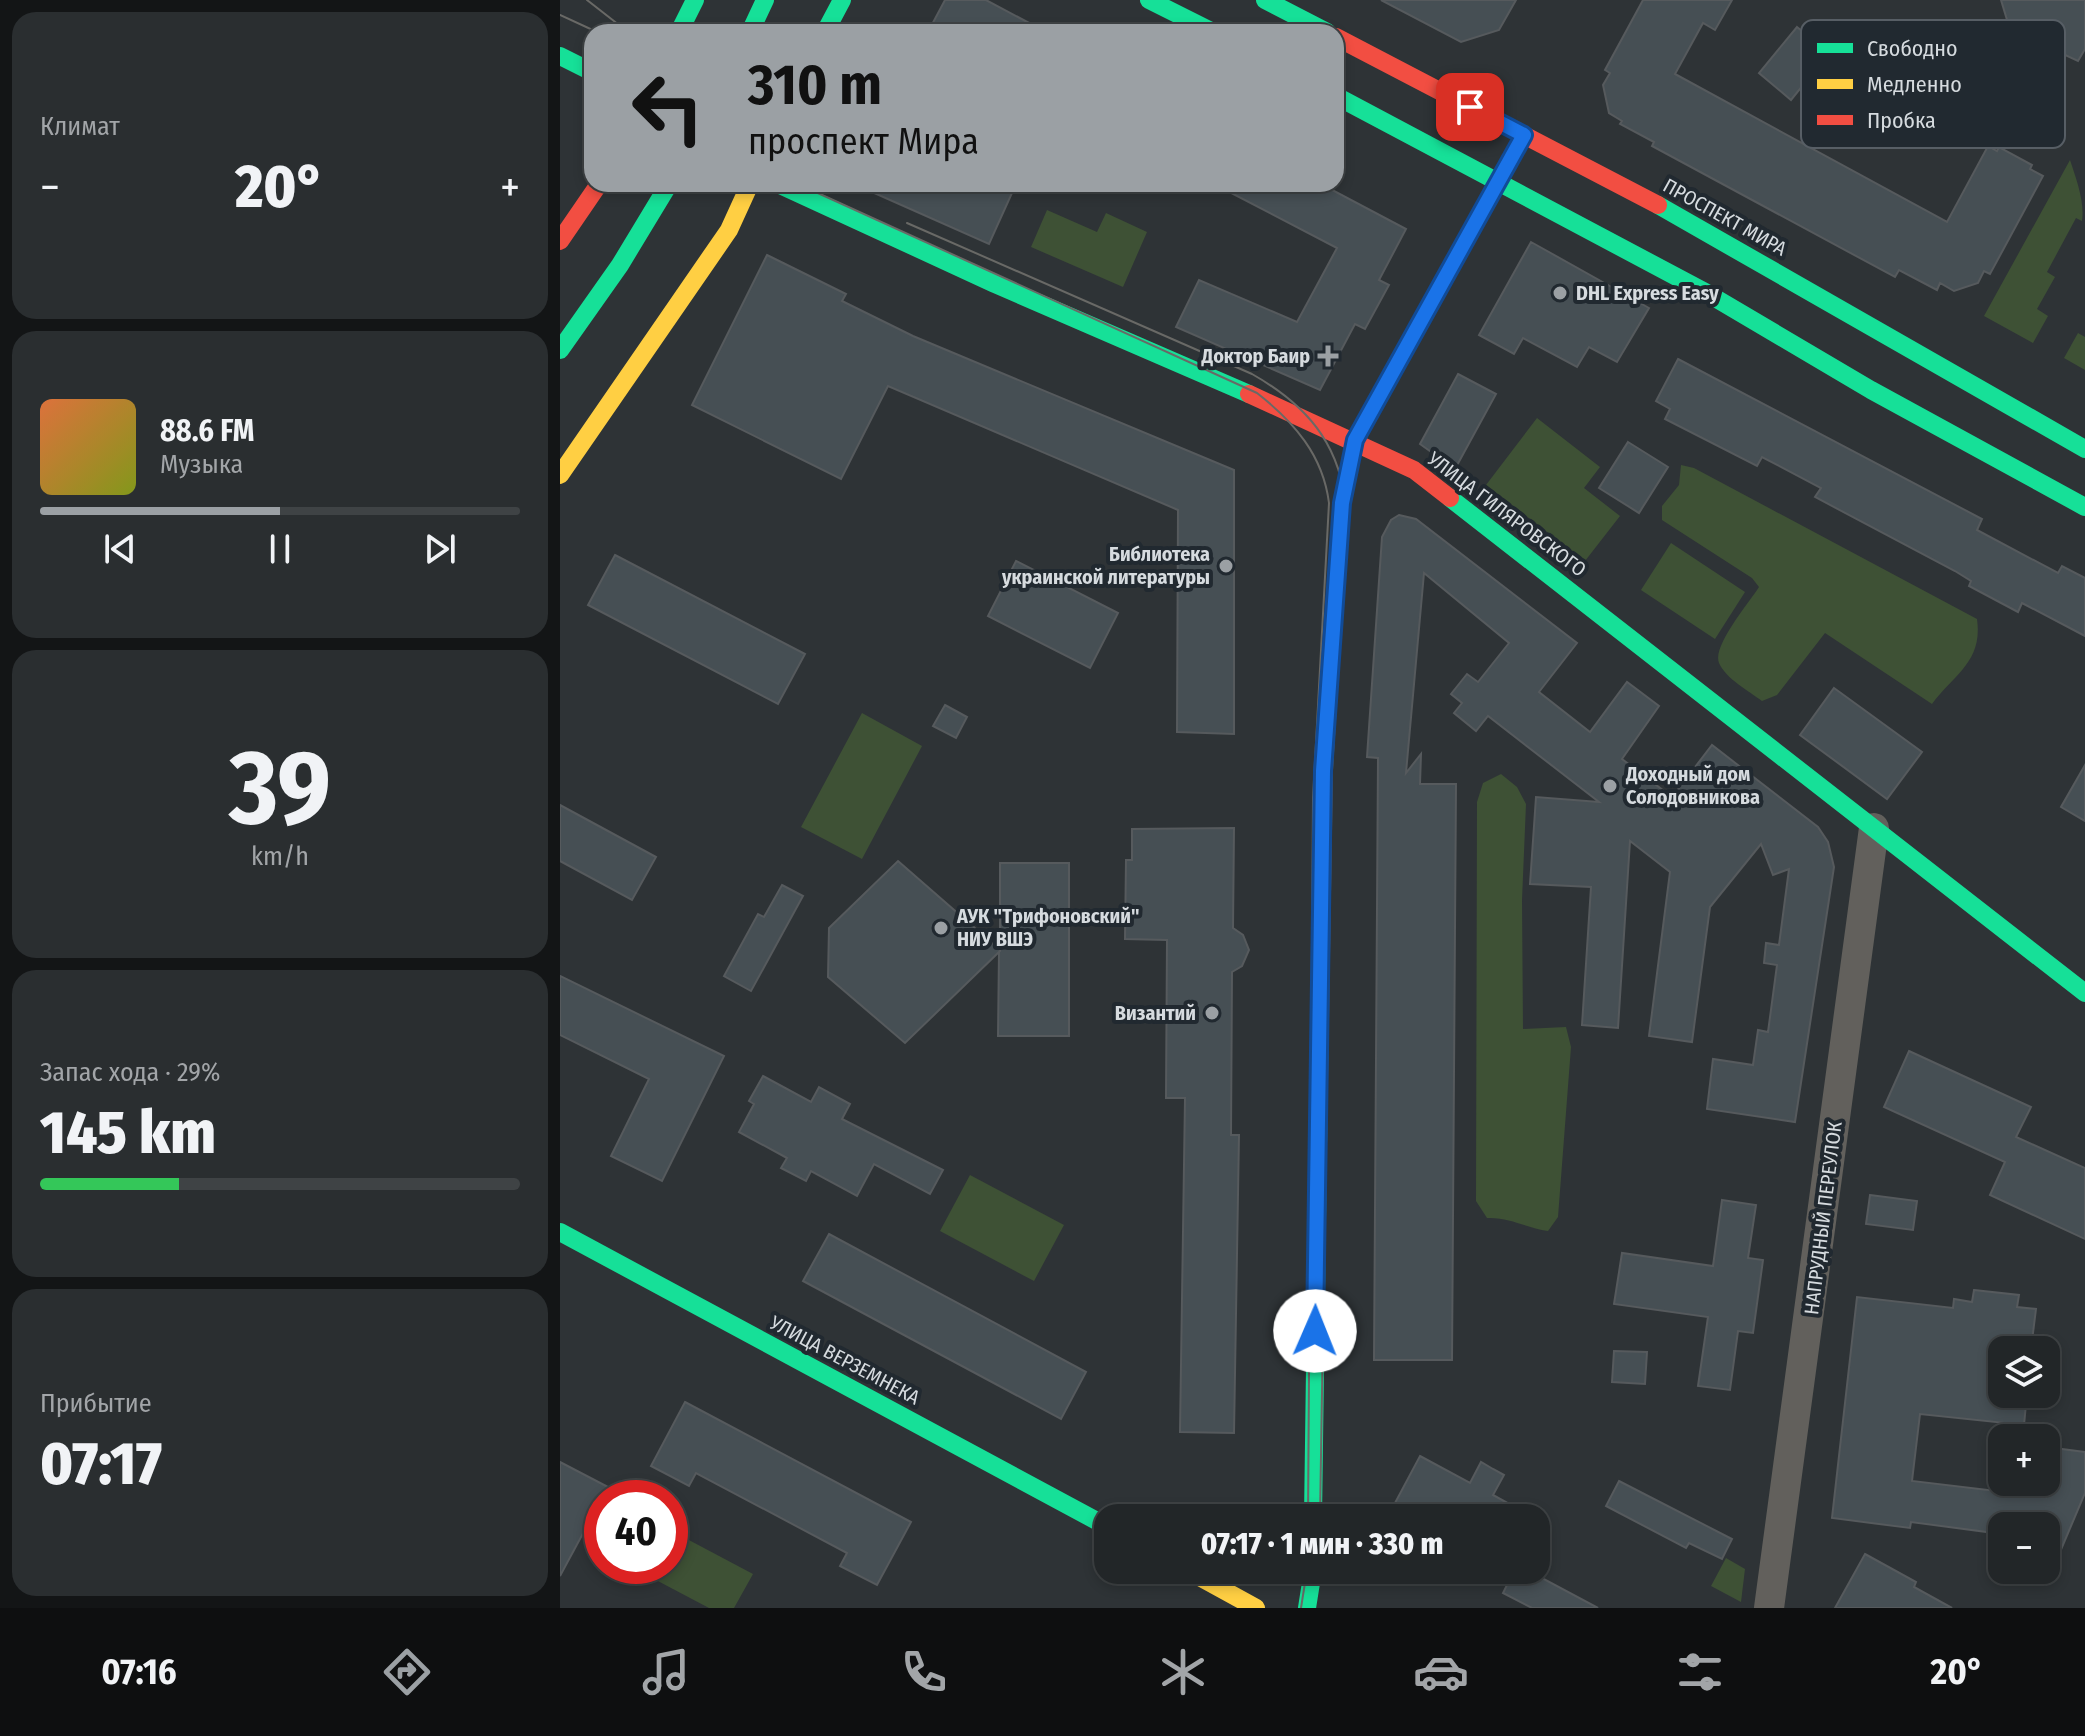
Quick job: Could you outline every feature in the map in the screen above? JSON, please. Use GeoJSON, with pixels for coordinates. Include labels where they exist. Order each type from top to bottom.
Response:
{"type":"FeatureCollection","features":[{"type":"Feature","properties":{"kind":"street"},"geometry":{"type":"LineString","coordinates":[[683,24],[695,0]]}},
{"type":"Feature","properties":{"kind":"street"},"geometry":{"type":"LineString","coordinates":[[754,24],[765,0]]}},
{"type":"Feature","properties":{"kind":"street"},"geometry":{"type":"LineString","coordinates":[[829,24],[842,0]]}},
{"type":"Feature","properties":{"kind":"street"},"geometry":{"type":"LineString","coordinates":[[1149,0],[1197,24]]}},
{"type":"Feature","properties":{"kind":"street"},"geometry":{"type":"LineString","coordinates":[[1265,0],[1312,24]]}},
{"type":"Feature","properties":{"kind":"street","name":"ПРОСПЕКТ МИРА"},"geometry":{"type":"LineString","coordinates":[[1344,41],[1773,268],[1920,358],[2085,449]]}},
{"type":"Feature","properties":{"kind":"street"},"geometry":{"type":"LineString","coordinates":[[560,56],[584,68]]}},
{"type":"Feature","properties":{"kind":"street"},"geometry":{"type":"LineString","coordinates":[[1344,100],[1498,180],[2085,507]]}},
{"type":"Feature","properties":{"kind":"street"},"geometry":{"type":"LineString","coordinates":[[1313,1504],[1323,771],[1342,503],[1355,440],[1524,135]]}},
{"type":"Feature","properties":{"kind":"street"},"geometry":{"type":"LineString","coordinates":[[560,241],[592,192]]}},
{"type":"Feature","properties":{"kind":"street"},"geometry":{"type":"LineString","coordinates":[[560,350],[620,265],[664,192]]}},
{"type":"Feature","properties":{"kind":"street"},"geometry":{"type":"LineString","coordinates":[[560,475],[729,230],[746,192]]}},
{"type":"Feature","properties":{"kind":"street","name":"УЛИЦА ГИЛЯРОВСКОГО"},"geometry":{"type":"LineString","coordinates":[[795,192],[995,284],[1355,440],[1414,470],[2085,993]]}},
{"type":"Feature","properties":{"kind":"street","name":"НАПРУДНЫЙ ПЕРЕУЛОК"},"geometry":{"type":"LineString","coordinates":[[1769,1608],[1874,828]]}},
{"type":"Feature","properties":{"kind":"street","name":"УЛИЦА ВЕРЗЕМНЕКА"},"geometry":{"type":"LineString","coordinates":[[560,1232],[1094,1519]]}},
{"type":"Feature","properties":{"kind":"street"},"geometry":{"type":"LineString","coordinates":[[1212,1584],[1256,1608]]}},
{"type":"Feature","properties":{"kind":"street"},"geometry":{"type":"LineString","coordinates":[[1307,1608],[1311,1584]]}},
{"type":"Feature","properties":{"kind":"green space"},"geometry":{"type":"Polygon","coordinates":[[[2070,160],[2081,198],[2082,221],[2076,218],[2047,272],[2055,277],[2037,309],[2048,316],[2033,343],[1984,316],[2070,160]]]}},
{"type":"Feature","properties":{"kind":"green space"},"geometry":{"type":"Polygon","coordinates":[[[1047,210],[1097,232],[1106,213],[1147,232],[1123,287],[1031,247],[1047,210]]]}},
{"type":"Feature","properties":{"kind":"green space"},"geometry":{"type":"Polygon","coordinates":[[[2078,333],[2085,337],[2085,370],[2064,358],[2078,333]]]}},
{"type":"Feature","properties":{"kind":"green space"},"geometry":{"type":"Polygon","coordinates":[[[1537,418],[1600,467],[1584,488],[1620,516],[1585,561],[1486,485],[1537,418]]]}},
{"type":"Feature","properties":{"kind":"green space"},"geometry":{"type":"Polygon","coordinates":[[[1681,465],[1694,468],[1977,619],[1976,646],[1965,666],[1932,704],[1825,633],[1777,695],[1762,701],[1745,689],[1722,669],[1718,656],[1726,636],[1759,587],[1752,578],[1662,520],[1662,506],[1679,485],[1681,465]]]}},
{"type":"Feature","properties":{"kind":"green space"},"geometry":{"type":"Polygon","coordinates":[[[1671,543],[1745,592],[1715,639],[1641,590],[1671,543]]]}},
{"type":"Feature","properties":{"kind":"green space"},"geometry":{"type":"Polygon","coordinates":[[[862,713],[922,746],[862,859],[801,827],[862,713]]]}},
{"type":"Feature","properties":{"kind":"green space"},"geometry":{"type":"Polygon","coordinates":[[[1501,774],[1517,787],[1526,804],[1522,900],[1523,1029],[1566,1027],[1571,1047],[1558,1217],[1548,1231],[1487,1218],[1476,1201],[1477,802],[1483,783],[1501,774]]]}},
{"type":"Feature","properties":{"kind":"green space"},"geometry":{"type":"Polygon","coordinates":[[[970,1175],[1064,1225],[1034,1281],[940,1231],[970,1175]]]}},
{"type":"Feature","properties":{"kind":"green space"},"geometry":{"type":"Polygon","coordinates":[[[688,1540],[753,1574],[734,1608],[709,1608],[664,1584],[688,1584],[688,1540]]]}},
{"type":"Feature","properties":{"kind":"green space"},"geometry":{"type":"Polygon","coordinates":[[[1726,1558],[1745,1569],[1741,1602],[1711,1586],[1726,1558]]]}},
{"type":"Feature","properties":{"kind":"building"},"geometry":{"type":"Polygon","coordinates":[[[945,0],[986,0],[1031,24],[932,24],[945,0]]]}},
{"type":"Feature","properties":{"kind":"building"},"geometry":{"type":"Polygon","coordinates":[[[1381,0],[1516,0],[1499,30],[1461,42],[1381,0]]]}},
{"type":"Feature","properties":{"kind":"building"},"geometry":{"type":"Polygon","coordinates":[[[1643,0],[1732,0],[1715,30],[1703,23],[1675,74],[1801,143],[1801,148],[1811,148],[1947,222],[1987,148],[1997,151],[2001,148],[2032,165],[2030,169],[2043,176],[1990,274],[1984,271],[1978,283],[1954,291],[1940,283],[1937,290],[1899,270],[1895,277],[1652,146],[1654,142],[1620,124],[1622,121],[1609,113],[1603,85],[1610,73],[1605,70],[1643,0]]]}},
{"type":"Feature","properties":{"kind":"building"},"geometry":{"type":"Polygon","coordinates":[[[2001,0],[2085,0],[2085,49],[2078,61],[2065,55],[2065,20],[2007,20],[2001,0]]]}},
{"type":"Feature","properties":{"kind":"building"},"geometry":{"type":"Polygon","coordinates":[[[1797,27],[1801,30],[1801,88],[1791,100],[1759,73],[1797,27]]]}},
{"type":"Feature","properties":{"kind":"building"},"geometry":{"type":"Polygon","coordinates":[[[872,192],[1010,192],[989,244],[872,192]]]}},
{"type":"Feature","properties":{"kind":"building"},"geometry":{"type":"Polygon","coordinates":[[[1229,192],[1336,192],[1406,229],[1379,280],[1389,285],[1365,329],[1355,324],[1320,390],[1176,327],[1199,280],[1297,322],[1337,248],[1229,192]]]}},
{"type":"Feature","properties":{"kind":"building"},"geometry":{"type":"Polygon","coordinates":[[[1531,242],[1649,308],[1617,362],[1589,347],[1577,367],[1523,338],[1514,354],[1479,335],[1531,242]]]}},
{"type":"Feature","properties":{"kind":"building"},"geometry":{"type":"Polygon","coordinates":[[[767,255],[846,294],[842,301],[913,336],[1234,470],[1234,734],[1177,732],[1178,510],[888,386],[841,479],[692,405],[767,255]]]}},
{"type":"Feature","properties":{"kind":"building"},"geometry":{"type":"Polygon","coordinates":[[[1678,359],[1982,519],[1977,530],[2058,573],[2062,566],[2085,578],[2085,636],[2022,603],[2018,612],[1969,586],[1971,581],[1955,571],[1815,497],[1821,488],[1762,457],[1757,466],[1665,419],[1670,409],[1656,401],[1678,359]]]}},
{"type":"Feature","properties":{"kind":"building"},"geometry":{"type":"Polygon","coordinates":[[[1458,374],[1496,394],[1455,469],[1420,444],[1458,374]]]}},
{"type":"Feature","properties":{"kind":"building"},"geometry":{"type":"Polygon","coordinates":[[[1628,442],[1668,467],[1639,513],[1599,488],[1628,442]]]}},
{"type":"Feature","properties":{"kind":"building"},"geometry":{"type":"Polygon","coordinates":[[[1399,515],[1416,519],[1577,643],[1539,692],[1590,732],[1627,682],[1659,706],[1622,759],[1672,797],[1712,745],[1818,827],[1828,842],[1834,867],[1795,1122],[1707,1109],[1713,1059],[1753,1065],[1758,1030],[1768,1032],[1777,965],[1764,963],[1766,943],[1779,945],[1789,869],[1773,875],[1761,844],[1710,907],[1692,1042],[1649,1036],[1670,872],[1630,841],[1618,1028],[1582,1025],[1591,887],[1530,884],[1536,797],[1599,802],[1488,716],[1476,731],[1454,713],[1462,703],[1451,694],[1467,674],[1478,682],[1509,643],[1424,573],[1406,773],[1421,754],[1420,784],[1456,784],[1452,1360],[1374,1360],[1378,758],[1367,757],[1382,537],[1391,520],[1399,515]]]}},
{"type":"Feature","properties":{"kind":"building"},"geometry":{"type":"Polygon","coordinates":[[[615,555],[805,654],[778,704],[588,605],[615,555]]]}},
{"type":"Feature","properties":{"kind":"building"},"geometry":{"type":"Polygon","coordinates":[[[1016,561],[1118,613],[1090,668],[988,616],[1016,561]]]}},
{"type":"Feature","properties":{"kind":"building"},"geometry":{"type":"Polygon","coordinates":[[[1834,688],[1922,752],[1887,799],[1800,735],[1834,688]]]}},
{"type":"Feature","properties":{"kind":"building"},"geometry":{"type":"Polygon","coordinates":[[[945,705],[967,717],[956,738],[933,726],[945,705]]]}},
{"type":"Feature","properties":{"kind":"building"},"geometry":{"type":"Polygon","coordinates":[[[2085,765],[2085,821],[2061,807],[2085,765]]]}},
{"type":"Feature","properties":{"kind":"building"},"geometry":{"type":"Polygon","coordinates":[[[560,805],[656,857],[632,900],[560,861],[560,805]]]}},
{"type":"Feature","properties":{"kind":"building"},"geometry":{"type":"Polygon","coordinates":[[[1234,828],[1233,928],[1243,935],[1249,950],[1242,966],[1232,972],[1231,1135],[1239,1135],[1234,1433],[1180,1432],[1185,1098],[1166,1098],[1167,940],[1125,939],[1126,860],[1132,860],[1132,829],[1234,828]]]}},
{"type":"Feature","properties":{"kind":"building"},"geometry":{"type":"Polygon","coordinates":[[[898,861],[1000,950],[1000,863],[1069,863],[1069,1036],[998,1036],[999,952],[905,1043],[828,977],[829,928],[898,861]]]}},
{"type":"Feature","properties":{"kind":"building"},"geometry":{"type":"Polygon","coordinates":[[[782,885],[803,896],[751,991],[724,976],[758,914],[764,917],[782,885]]]}},
{"type":"Feature","properties":{"kind":"building"},"geometry":{"type":"Polygon","coordinates":[[[560,976],[724,1056],[662,1181],[611,1156],[649,1079],[560,1035],[560,976]]]}},
{"type":"Feature","properties":{"kind":"building"},"geometry":{"type":"Polygon","coordinates":[[[1909,1051],[2031,1107],[2016,1137],[2085,1168],[2085,1239],[1990,1195],[2005,1162],[1884,1107],[1909,1051]]]}},
{"type":"Feature","properties":{"kind":"building"},"geometry":{"type":"Polygon","coordinates":[[[763,1076],[811,1102],[819,1087],[850,1104],[842,1119],[943,1170],[930,1194],[874,1164],[857,1196],[811,1171],[806,1181],[781,1168],[787,1158],[739,1132],[754,1104],[749,1101],[763,1076]]]}},
{"type":"Feature","properties":{"kind":"building"},"geometry":{"type":"Polygon","coordinates":[[[1870,1195],[1917,1201],[1913,1230],[1866,1224],[1870,1195]]]}},
{"type":"Feature","properties":{"kind":"building"},"geometry":{"type":"Polygon","coordinates":[[[1722,1200],[1756,1205],[1748,1258],[1763,1260],[1753,1333],[1738,1331],[1730,1390],[1698,1386],[1708,1317],[1614,1304],[1622,1253],[1713,1266],[1722,1200]]]}},
{"type":"Feature","properties":{"kind":"building"},"geometry":{"type":"Polygon","coordinates":[[[829,1234],[1086,1372],[1061,1419],[803,1281],[829,1234]]]}},
{"type":"Feature","properties":{"kind":"building"},"geometry":{"type":"Polygon","coordinates":[[[1974,1290],[2019,1295],[2017,1307],[2036,1309],[2033,1336],[1988,1336],[1988,1408],[2026,1408],[2024,1424],[1920,1414],[1912,1481],[1988,1490],[1988,1496],[2060,1496],[2060,1449],[2085,1452],[2085,1493],[2060,1552],[2060,1512],[1988,1512],[1988,1532],[1911,1522],[1910,1528],[1832,1518],[1857,1297],[1953,1308],[1954,1299],[1972,1302],[1974,1290]]]}},
{"type":"Feature","properties":{"kind":"building"},"geometry":{"type":"Polygon","coordinates":[[[1614,1351],[1647,1352],[1645,1384],[1612,1382],[1614,1351]]]}},
{"type":"Feature","properties":{"kind":"building"},"geometry":{"type":"Polygon","coordinates":[[[685,1402],[911,1522],[877,1585],[840,1566],[847,1553],[696,1473],[689,1486],[688,1480],[678,1480],[651,1466],[685,1402]]]}},
{"type":"Feature","properties":{"kind":"building"},"geometry":{"type":"Polygon","coordinates":[[[1420,1456],[1470,1483],[1481,1462],[1504,1475],[1493,1495],[1509,1504],[1394,1504],[1420,1456]]]}},
{"type":"Feature","properties":{"kind":"building"},"geometry":{"type":"Polygon","coordinates":[[[560,1462],[595,1480],[584,1480],[584,1532],[560,1576],[560,1462]]]}},
{"type":"Feature","properties":{"kind":"building"},"geometry":{"type":"Polygon","coordinates":[[[1619,1481],[1732,1539],[1722,1559],[1689,1543],[1686,1548],[1606,1506],[1619,1481]]]}},
{"type":"Feature","properties":{"kind":"building"},"geometry":{"type":"Polygon","coordinates":[[[1865,1554],[1916,1582],[1914,1587],[1952,1608],[1835,1608],[1865,1554]]]}},
{"type":"Feature","properties":{"kind":"building"},"geometry":{"type":"Polygon","coordinates":[[[1550,1582],[1598,1608],[1532,1608],[1503,1593],[1507,1585],[1550,1582]]]}},
{"type":"Feature","properties":{"kind":"tram line"},"geometry":{"type":"LineString","coordinates":[[587,0],[618,24]]}},
{"type":"Feature","properties":{"kind":"tram line"},"geometry":{"type":"LineString","coordinates":[[560,15],[584,26]]}},
{"type":"Feature","properties":{"kind":"tram line"},"geometry":{"type":"LineString","coordinates":[[816,192],[1257,393],[1305,441],[1320,470],[1329,503],[1313,798],[1308,1504]]}},
{"type":"Feature","properties":{"kind":"tram line"},"geometry":{"type":"LineString","coordinates":[[907,223],[1252,374],[1292,401],[1308,417],[1332,453],[1340,474],[1347,522],[1332,770],[1320,1504]]}},
{"type":"Feature","properties":{"kind":"tram line"},"geometry":{"type":"LineString","coordinates":[[1301,1608],[1305,1584]]}},
{"type":"Feature","properties":{"kind":"traffic: fast"},"geometry":{"type":"LineString","coordinates":[[683,24],[695,0]]}},
{"type":"Feature","properties":{"kind":"traffic: fast"},"geometry":{"type":"LineString","coordinates":[[754,24],[765,0]]}},
{"type":"Feature","properties":{"kind":"traffic: fast"},"geometry":{"type":"LineString","coordinates":[[829,24],[842,0]]}},
{"type":"Feature","properties":{"kind":"traffic: fast"},"geometry":{"type":"LineString","coordinates":[[1149,0],[1197,24]]}},
{"type":"Feature","properties":{"kind":"traffic: fast"},"geometry":{"type":"LineString","coordinates":[[1265,0],[1312,24]]}},
{"type":"Feature","properties":{"kind":"traffic: fast"},"geometry":{"type":"LineString","coordinates":[[560,56],[584,68]]}},
{"type":"Feature","properties":{"kind":"traffic: fast"},"geometry":{"type":"LineString","coordinates":[[1344,100],[1705,292],[1871,390],[2085,507]]}},
{"type":"Feature","properties":{"kind":"traffic: fast"},"geometry":{"type":"LineString","coordinates":[[560,350],[620,265],[664,192]]}},
{"type":"Feature","properties":{"kind":"traffic: fast"},"geometry":{"type":"LineString","coordinates":[[795,192],[995,284],[1249,394]]}},
{"type":"Feature","properties":{"kind":"traffic: fast"},"geometry":{"type":"LineString","coordinates":[[1658,205],[2085,449]]}},
{"type":"Feature","properties":{"kind":"traffic: fast"},"geometry":{"type":"LineString","coordinates":[[1313,1504],[1323,771],[1342,503],[1348,475]]}},
{"type":"Feature","properties":{"kind":"traffic: fast"},"geometry":{"type":"LineString","coordinates":[[1450,498],[2085,993]]}},
{"type":"Feature","properties":{"kind":"traffic: fast"},"geometry":{"type":"LineString","coordinates":[[560,1232],[1094,1519]]}},
{"type":"Feature","properties":{"kind":"traffic: fast"},"geometry":{"type":"LineString","coordinates":[[1307,1608],[1311,1584]]}},
{"type":"Feature","properties":{"kind":"traffic: slow"},"geometry":{"type":"LineString","coordinates":[[1348,475],[1355,440],[1524,135]]}},
{"type":"Feature","properties":{"kind":"traffic: slow"},"geometry":{"type":"LineString","coordinates":[[560,475],[729,230],[746,192]]}},
{"type":"Feature","properties":{"kind":"traffic: slow"},"geometry":{"type":"LineString","coordinates":[[1212,1584],[1256,1608]]}},
{"type":"Feature","properties":{"kind":"traffic: jam"},"geometry":{"type":"LineString","coordinates":[[1344,41],[1658,205]]}},
{"type":"Feature","properties":{"kind":"traffic: jam"},"geometry":{"type":"LineString","coordinates":[[560,241],[594,192]]}},
{"type":"Feature","properties":{"kind":"traffic: jam"},"geometry":{"type":"LineString","coordinates":[[1249,394],[1414,470],[1450,498]]}},
{"type":"Feature","properties":{"kind":"place","name":"DHL Express Easy"},"geometry":{"type":"Point","coordinates":[1560,293]}},
{"type":"Feature","properties":{"kind":"place","name":"Доктор Баир"},"geometry":{"type":"Point","coordinates":[1328,356]}},
{"type":"Feature","properties":{"kind":"place","name":"Библиотека украинской литературы"},"geometry":{"type":"Point","coordinates":[1226,566]}},
{"type":"Feature","properties":{"kind":"place","name":"Доходный дом Солодовникова"},"geometry":{"type":"Point","coordinates":[1610,786]}},
{"type":"Feature","properties":{"kind":"place","name":"АУК \"Трифоновский\" НИУ ВШЭ"},"geometry":{"type":"Point","coordinates":[941,928]}},
{"type":"Feature","properties":{"kind":"place","name":"Византий"},"geometry":{"type":"Point","coordinates":[1212,1013]}},
{"type":"Feature","properties":{"kind":"route"},"geometry":{"type":"LineString","coordinates":[[1315,1331],[1323,771],[1342,503],[1355,440],[1524,135],[1470,107]]}}]}
